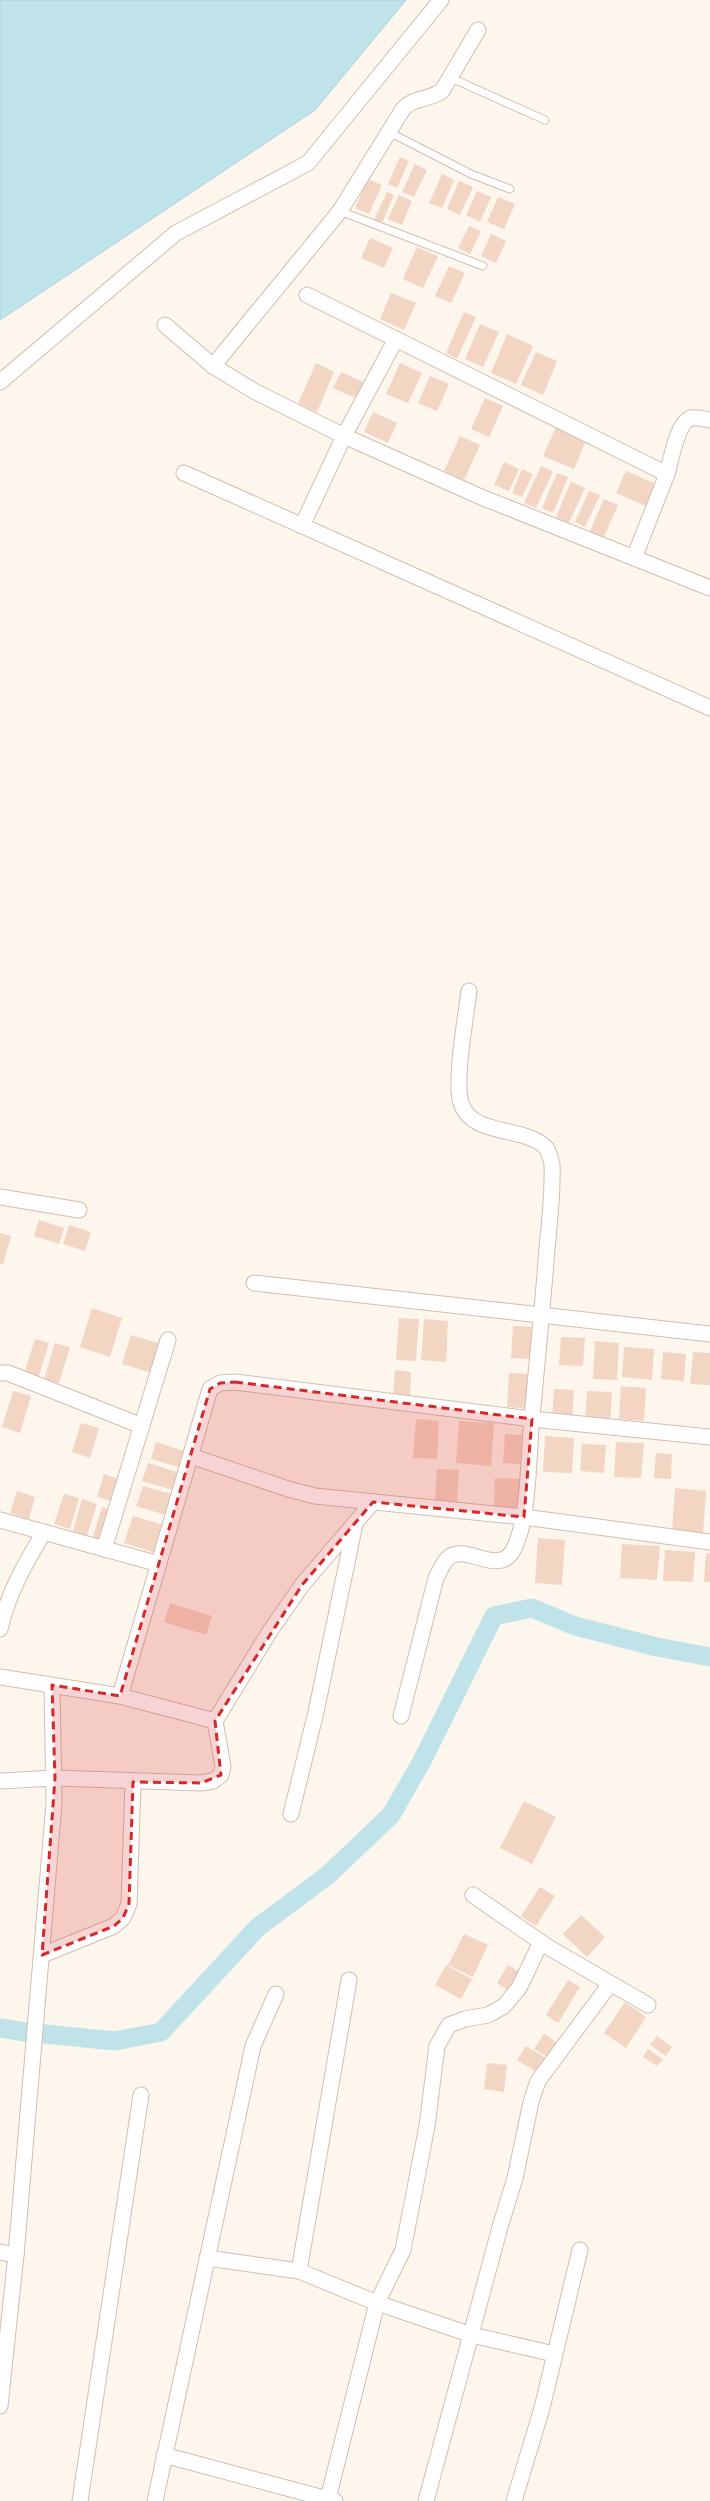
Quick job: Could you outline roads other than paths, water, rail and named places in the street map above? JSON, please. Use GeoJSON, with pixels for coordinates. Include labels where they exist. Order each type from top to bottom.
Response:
{"type":"FeatureCollection","features":[{"type":"Feature","properties":{"kind":"street"},"geometry":{"type":"LineString","coordinates":[[0,382],[176,233],[308,163],[441,0]]}},
{"type":"Feature","properties":{"kind":"street"},"geometry":{"type":"LineString","coordinates":[[214,366],[340,211],[389,132],[409,103],[434,96],[442,91],[448,77],[478,30]]}},
{"type":"Feature","properties":{"kind":"street"},"geometry":{"type":"LineString","coordinates":[[307,295],[667,474]]}},
{"type":"Feature","properties":{"kind":"street"},"geometry":{"type":"LineString","coordinates":[[165,325],[214,366],[254,391],[344,436],[481,497],[710,588]]}},
{"type":"Feature","properties":{"kind":"street"},"geometry":{"type":"LineString","coordinates":[[302,526],[344,436],[396,339]]}},
{"type":"Feature","properties":{"kind":"street"},"geometry":{"type":"LineString","coordinates":[[634,558],[667,474],[680,429],[684,421],[692,418],[710,420]]}},
{"type":"Feature","properties":{"kind":"street"},"geometry":{"type":"LineString","coordinates":[[184,473],[710,708]]}},
{"type":"Feature","properties":{"kind":"street"},"geometry":{"type":"LineString","coordinates":[[401,1716],[436,1578],[443,1564],[450,1556],[462,1554],[487,1560],[498,1560],[506,1557],[512,1552],[524,1517],[542,1314],[552,1164],[547,1150],[537,1142],[476,1122],[465,1114],[461,1102],[459,1085],[469,991]]}},
{"type":"Feature","properties":{"kind":"street"},"geometry":{"type":"LineString","coordinates":[[0,1197],[79,1210]]}},
{"type":"Feature","properties":{"kind":"street"},"geometry":{"type":"LineString","coordinates":[[254,1282],[710,1334]]}},
{"type":"Feature","properties":{"kind":"street"},"geometry":{"type":"LineString","coordinates":[[104,1548],[168,1340]]}},
{"type":"Feature","properties":{"kind":"street"},"geometry":{"type":"LineString","coordinates":[[0,1373],[8,1373],[142,1426]]}},
{"type":"Feature","properties":{"kind":"street"},"geometry":{"type":"LineString","coordinates":[[120,1696],[210,1389],[220,1383],[242,1383],[532,1419],[710,1437]]}},
{"type":"Feature","properties":{"kind":"street"},"geometry":{"type":"LineString","coordinates":[[190,1456],[288,1489],[315,1496],[524,1517],[710,1542]]}},
{"type":"Feature","properties":{"kind":"street"},"geometry":{"type":"LineString","coordinates":[[0,1781],[55,1778],[133,1782],[201,1783],[213,1781],[221,1775],[223,1767],[215,1721],[270,1631],[302,1585],[373,1502]]}},
{"type":"Feature","properties":{"kind":"street"},"geometry":{"type":"LineString","coordinates":[[0,1520],[159,1564]]}},
{"type":"Feature","properties":{"kind":"street"},"geometry":{"type":"LineString","coordinates":[[291,1814],[316,1712],[355,1523]]}},
{"type":"Feature","properties":{"kind":"street"},"geometry":{"type":"LineString","coordinates":[[0,1629],[5,1607],[17,1579],[44,1532]]}},
{"type":"Feature","properties":{"kind":"street"},"geometry":{"type":"LineString","coordinates":[[0,1677],[120,1696],[215,1721]]}},
{"type":"Feature","properties":{"kind":"street"},"geometry":{"type":"LineString","coordinates":[[0,2398],[16,2255],[42,1955],[55,1778],[52,1686]]}},
{"type":"Feature","properties":{"kind":"street"},"geometry":{"type":"LineString","coordinates":[[42,1955],[114,1926],[123,1918],[129,1904],[133,1782]]}},
{"type":"Feature","properties":{"kind":"street"},"geometry":{"type":"LineString","coordinates":[[473,1895],[541,1942],[648,2006]]}},
{"type":"Feature","properties":{"kind":"street"},"geometry":{"type":"LineString","coordinates":[[164,2455],[332,2500],[377,2303],[403,2250],[427,2126],[437,2046],[449,2025],[465,2019],[488,2015],[504,2006],[519,1988],[541,1942]]}},
{"type":"Feature","properties":{"kind":"street"},"geometry":{"type":"LineString","coordinates":[[299,2272],[349,1980]]}},
{"type":"Feature","properties":{"kind":"street"},"geometry":{"type":"LineString","coordinates":[[426,2501],[500,2227],[515,2178],[531,2102],[538,2081],[610,1984]]}},
{"type":"Feature","properties":{"kind":"street"},"geometry":{"type":"LineString","coordinates":[[155,2501],[252,2046],[276,1994]]}},
{"type":"Feature","properties":{"kind":"street"},"geometry":{"type":"LineString","coordinates":[[80,2501],[141,2095]]}},
{"type":"Feature","properties":{"kind":"street"},"geometry":{"type":"LineString","coordinates":[[514,2501],[542,2408],[580,2250]]}},
{"type":"Feature","properties":{"kind":"street"},"geometry":{"type":"LineString","coordinates":[[0,2252],[16,2255]]}},
{"type":"Feature","properties":{"kind":"street"},"geometry":{"type":"LineString","coordinates":[[206,2258],[299,2272],[377,2303],[472,2335],[554,2354]]}},
{"type":"Feature","properties":{"kind":"lane"},"geometry":{"type":"LineString","coordinates":[[448,77],[545,120]]}},
{"type":"Feature","properties":{"kind":"lane"},"geometry":{"type":"LineString","coordinates":[[389,132],[471,174],[510,189]]}},
{"type":"Feature","properties":{"kind":"lane"},"geometry":{"type":"LineString","coordinates":[[340,211],[483,266]]}},
{"type":"Feature","properties":{"kind":"water"},"geometry":{"type":"Polygon","coordinates":[[[0,0],[406,0],[315,110],[0,320],[0,0]]]}},
{"type":"Feature","properties":{"kind":"waterway"},"geometry":{"type":"LineString","coordinates":[[0,2028],[115,2041],[161,2032],[258,1927],[328,1875],[391,1815],[422,1761],[494,1616],[532,1608],[575,1626],[657,1647],[710,1657]]}}]}
